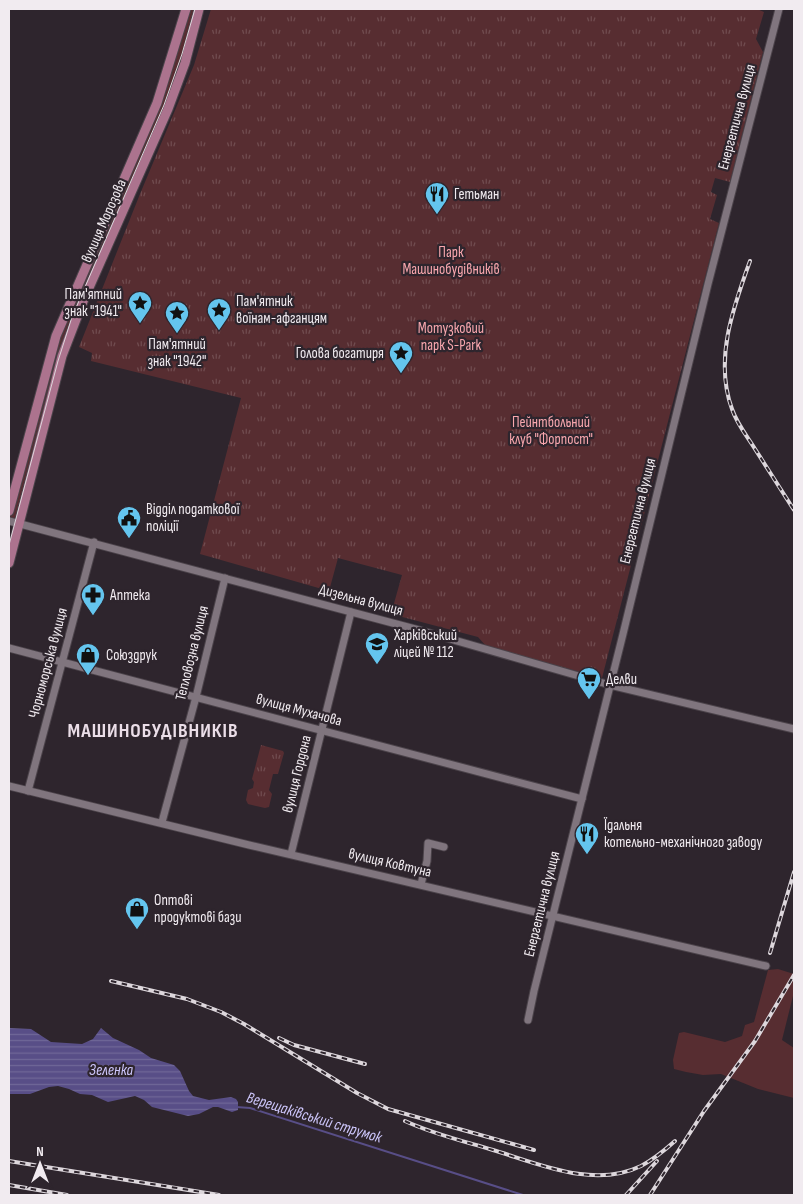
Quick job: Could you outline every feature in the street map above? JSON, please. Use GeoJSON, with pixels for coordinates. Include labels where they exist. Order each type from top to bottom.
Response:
{"type":"FeatureCollection","features":[{"type":"Feature","properties":{"kind":"main road","name":"вулиця Морозова"},"geometry":{"type":"LineString","coordinates":[[9,511],[56,336],[157,103],[186,9]]}},
{"type":"Feature","properties":{"kind":"main road","name":"вулиця Морозова"},"geometry":{"type":"LineString","coordinates":[[9,563],[68,338],[168,109],[185,63],[199,9]]}},
{"type":"Feature","properties":{"kind":"street","name":"Енергетична вулиця"},"geometry":{"type":"LineString","coordinates":[[528,1020],[708,284],[779,9]]}},
{"type":"Feature","properties":{"kind":"street","name":"Дизельна вулиця"},"geometry":{"type":"LineString","coordinates":[[9,521],[94,542],[442,636],[610,685],[794,728]]}},
{"type":"Feature","properties":{"kind":"street","name":"Чорноморська вулиця"},"geometry":{"type":"LineString","coordinates":[[28,791],[94,542]]}},
{"type":"Feature","properties":{"kind":"street","name":"Тепловозна вулиця"},"geometry":{"type":"LineString","coordinates":[[162,822],[196,697],[225,578]]}},
{"type":"Feature","properties":{"kind":"street","name":"вулиця Гордона"},"geometry":{"type":"LineString","coordinates":[[291,854],[351,612]]}},
{"type":"Feature","properties":{"kind":"street","name":"вулиця Мухачова"},"geometry":{"type":"LineString","coordinates":[[9,648],[582,799]]}},
{"type":"Feature","properties":{"kind":"street","name":"вулиця Ковтуна"},"geometry":{"type":"LineString","coordinates":[[9,786],[553,917],[766,966]]}},
{"type":"Feature","properties":{"kind":"street"},"geometry":{"type":"LineString","coordinates":[[421,884],[427,861],[428,843],[444,847]]}},
{"type":"Feature","properties":{"kind":"green space"},"geometry":{"type":"Polygon","coordinates":[[[188,9],[196,9],[180,66],[165,109],[73,320],[18,520],[10,518],[58,336],[158,106],[188,9]]]}},
{"type":"Feature","properties":{"kind":"green space","name":"Парк Машинобудівників"},"geometry":{"type":"Polygon","coordinates":[[[211,9],[757,9],[764,12],[756,39],[763,52],[730,182],[715,178],[711,192],[717,195],[710,219],[719,223],[602,678],[486,646],[478,637],[391,614],[402,575],[338,558],[329,591],[200,554],[241,398],[91,361],[92,353],[79,347],[194,65],[211,9]]]}},
{"type":"Feature","properties":{"kind":"green space"},"geometry":{"type":"Polygon","coordinates":[[[261,745],[283,751],[284,753],[278,774],[273,774],[269,790],[272,794],[269,807],[265,808],[248,804],[246,800],[248,790],[253,788],[254,782],[252,779],[261,745]]]}},
{"type":"Feature","properties":{"kind":"green space"},"geometry":{"type":"Polygon","coordinates":[[[778,969],[794,974],[794,992],[782,1040],[794,1048],[794,1098],[758,1089],[721,1074],[703,1075],[674,1069],[673,1060],[679,1033],[684,1032],[725,1042],[742,1036],[745,1025],[754,1022],[768,970],[778,969]]]}},
{"type":"Feature","properties":{"kind":"water","name":"Зеленка"},"geometry":{"type":"Polygon","coordinates":[[[9,1028],[31,1029],[51,1042],[82,1044],[93,1039],[101,1028],[113,1038],[151,1058],[174,1065],[180,1071],[193,1096],[209,1100],[231,1097],[238,1102],[238,1110],[232,1112],[213,1107],[199,1114],[188,1116],[152,1107],[144,1100],[135,1096],[108,1102],[92,1095],[80,1094],[58,1086],[49,1087],[30,1094],[9,1094],[9,1028]]]}},
{"type":"Feature","properties":{"kind":"waterway","name":"Верещаківський струмок"},"geometry":{"type":"LineString","coordinates":[[236,1107],[250,1108],[523,1195]]}},
{"type":"Feature","properties":{"kind":"tram line"},"geometry":{"type":"LineString","coordinates":[[9,545],[58,361],[72,317],[164,105],[195,9]]}},
{"type":"Feature","properties":{"kind":"railway"},"geometry":{"type":"LineString","coordinates":[[750,261],[737,297],[728,334],[725,353],[727,390],[739,425],[794,510]]}},
{"type":"Feature","properties":{"kind":"railway"},"geometry":{"type":"LineString","coordinates":[[770,953],[794,872]]}},
{"type":"Feature","properties":{"kind":"railway"},"geometry":{"type":"LineString","coordinates":[[650,1195],[704,1111],[755,1041],[794,975]]}},
{"type":"Feature","properties":{"kind":"railway"},"geometry":{"type":"LineString","coordinates":[[111,981],[187,999],[221,1012],[357,1093],[388,1109],[534,1150]]}},
{"type":"Feature","properties":{"kind":"railway"},"geometry":{"type":"LineString","coordinates":[[279,1038],[294,1045],[365,1064]]}},
{"type":"Feature","properties":{"kind":"railway"},"geometry":{"type":"LineString","coordinates":[[405,1121],[437,1134],[548,1167],[586,1175],[605,1175],[641,1166],[675,1141]]}},
{"type":"Feature","properties":{"kind":"railway"},"geometry":{"type":"LineString","coordinates":[[9,1161],[219,1195]]}},
{"type":"Feature","properties":{"kind":"railway"},"geometry":{"type":"LineString","coordinates":[[626,1195],[657,1161]]}},
{"type":"Feature","properties":{"kind":"railway"},"geometry":{"type":"LineString","coordinates":[[9,1185],[67,1195]]}},
{"type":"Feature","properties":{"kind":"place","name":"Гетьман"},"geometry":{"type":"Point","coordinates":[437,215]}},
{"type":"Feature","properties":{"kind":"place","name":"Пам'ятний знак \"1941\""},"geometry":{"type":"Point","coordinates":[140,324]}},
{"type":"Feature","properties":{"kind":"place","name":"Пам'ятник воїнам-афганцям"},"geometry":{"type":"Point","coordinates":[219,331]}},
{"type":"Feature","properties":{"kind":"place","name":"Пам'ятний знак \"1942\""},"geometry":{"type":"Point","coordinates":[177,334]}},
{"type":"Feature","properties":{"kind":"place","name":"Голова богатиря"},"geometry":{"type":"Point","coordinates":[401,374]}},
{"type":"Feature","properties":{"kind":"place","name":"Відділ податкової поліції"},"geometry":{"type":"Point","coordinates":[129,539]}},
{"type":"Feature","properties":{"kind":"place","name":"Аптека"},"geometry":{"type":"Point","coordinates":[93,616]}},
{"type":"Feature","properties":{"kind":"place","name":"Харківський ліцей № 112"},"geometry":{"type":"Point","coordinates":[377,665]}},
{"type":"Feature","properties":{"kind":"place","name":"Союздрук"},"geometry":{"type":"Point","coordinates":[88,676]}},
{"type":"Feature","properties":{"kind":"place","name":"Делви"},"geometry":{"type":"Point","coordinates":[589,700]}},
{"type":"Feature","properties":{"kind":"place","name":"Їдальня котельно-механічного заводу"},"geometry":{"type":"Point","coordinates":[587,855]}},
{"type":"Feature","properties":{"kind":"place","name":"Оптові продуктові бази"},"geometry":{"type":"Point","coordinates":[137,930]}},
{"type":"Feature","properties":{"kind":"district","name":"МАШИНОБУДІВНИКІВ"},"geometry":{"type":"Point","coordinates":[153,731]}},
{"type":"Feature","properties":{"kind":"park label","name":"Мотузковий парк S-Park"},"geometry":{"type":"Point","coordinates":[451,336]}},
{"type":"Feature","properties":{"kind":"park label","name":"Пейнтбольний клуб \"Форпост\""},"geometry":{"type":"Point","coordinates":[551,430]}}]}
